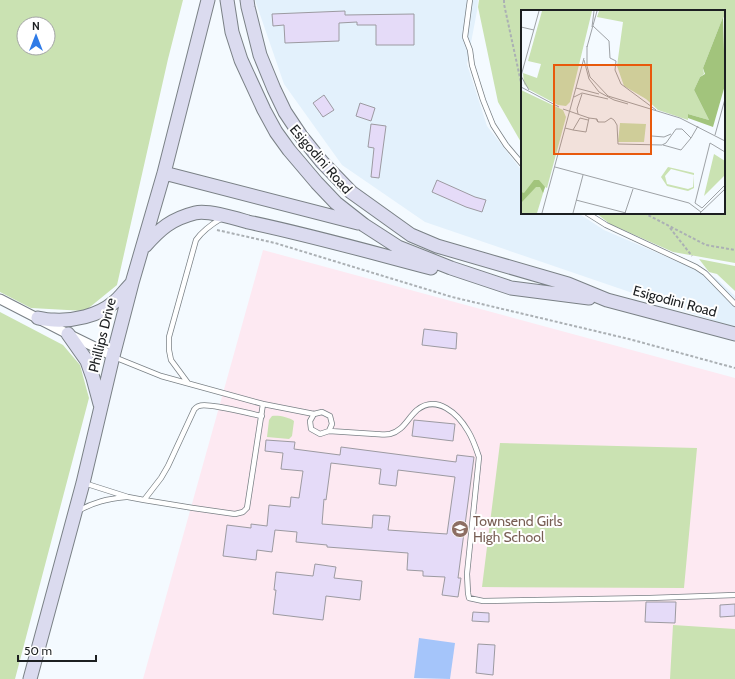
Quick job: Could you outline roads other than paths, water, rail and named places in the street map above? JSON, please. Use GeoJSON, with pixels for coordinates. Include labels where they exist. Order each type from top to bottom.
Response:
{"type":"FeatureCollection","features":[{"type":"Feature","properties":{"kind":"main road","name":"Phillips Drive"},"geometry":{"type":"LineString","coordinates":[[30,679],[83,483],[132,283],[164,173],[208,0]]}},
{"type":"Feature","properties":{"kind":"main road","name":"Esigodini Road"},"geometry":{"type":"LineString","coordinates":[[227,0],[232,32],[241,60],[264,110],[276,132],[336,204],[364,225],[398,247],[450,268],[511,288],[607,300]]}},
{"type":"Feature","properties":{"kind":"main road","name":"Esigodini Road"},"geometry":{"type":"LineString","coordinates":[[247,0],[260,55],[285,112],[301,136],[322,162],[351,192],[411,235],[437,246],[568,284],[607,300],[735,334]]}},
{"type":"Feature","properties":{"kind":"main road"},"geometry":{"type":"LineString","coordinates":[[164,173],[364,225],[411,235]]}},
{"type":"Feature","properties":{"kind":"main road"},"geometry":{"type":"LineString","coordinates":[[142,248],[160,229],[171,222],[196,213],[210,213],[282,229],[511,288]]}},
{"type":"Feature","properties":{"kind":"main road"},"geometry":{"type":"LineString","coordinates":[[38,318],[67,320],[94,314],[114,303],[132,283]]}},
{"type":"Feature","properties":{"kind":"main road"},"geometry":{"type":"LineString","coordinates":[[68,334],[87,361],[101,406]]}},
{"type":"Feature","properties":{"kind":"street"},"geometry":{"type":"LineString","coordinates":[[0,299],[113,356]]}},
{"type":"Feature","properties":{"kind":"lane"},"geometry":{"type":"LineString","coordinates":[[470,0],[465,37],[470,50],[472,65],[493,125],[506,145],[521,163]]}},
{"type":"Feature","properties":{"kind":"lane"},"geometry":{"type":"LineString","coordinates":[[589,214],[606,225],[690,264],[705,273],[735,304]]}},
{"type":"Feature","properties":{"kind":"lane"},"geometry":{"type":"LineString","coordinates":[[188,383],[171,360],[169,350],[170,337],[196,240],[208,227],[225,217]]}},
{"type":"Feature","properties":{"kind":"lane"},"geometry":{"type":"LineString","coordinates":[[113,356],[161,376],[263,404],[314,414],[322,412],[330,416],[332,424],[329,432]]}},
{"type":"Feature","properties":{"kind":"lane"},"geometry":{"type":"LineString","coordinates":[[83,483],[128,497],[144,500],[235,514],[243,512],[247,508],[263,404]]}},
{"type":"Feature","properties":{"kind":"lane"},"geometry":{"type":"LineString","coordinates":[[314,414],[310,422],[312,429],[320,434],[329,432],[389,435],[402,428],[417,410],[428,404],[437,404],[446,407],[456,416],[467,430],[479,457],[467,574],[469,598],[483,602],[735,595]]}},
{"type":"Feature","properties":{"kind":"lane"},"geometry":{"type":"LineString","coordinates":[[144,500],[161,478],[168,466],[194,410],[198,406],[205,405],[219,407],[262,416]]}},
{"type":"Feature","properties":{"kind":"lane"},"geometry":{"type":"LineString","coordinates":[[75,513],[90,505],[102,501],[112,498],[128,497]]}},
{"type":"Feature","properties":{"kind":"water"},"geometry":{"type":"Polygon","coordinates":[[[419,638],[455,643],[450,679],[414,678],[419,638]]]}},
{"type":"Feature","properties":{"kind":"place","name":"Townsend Girls High School"},"geometry":{"type":"Point","coordinates":[460,529]}}]}
